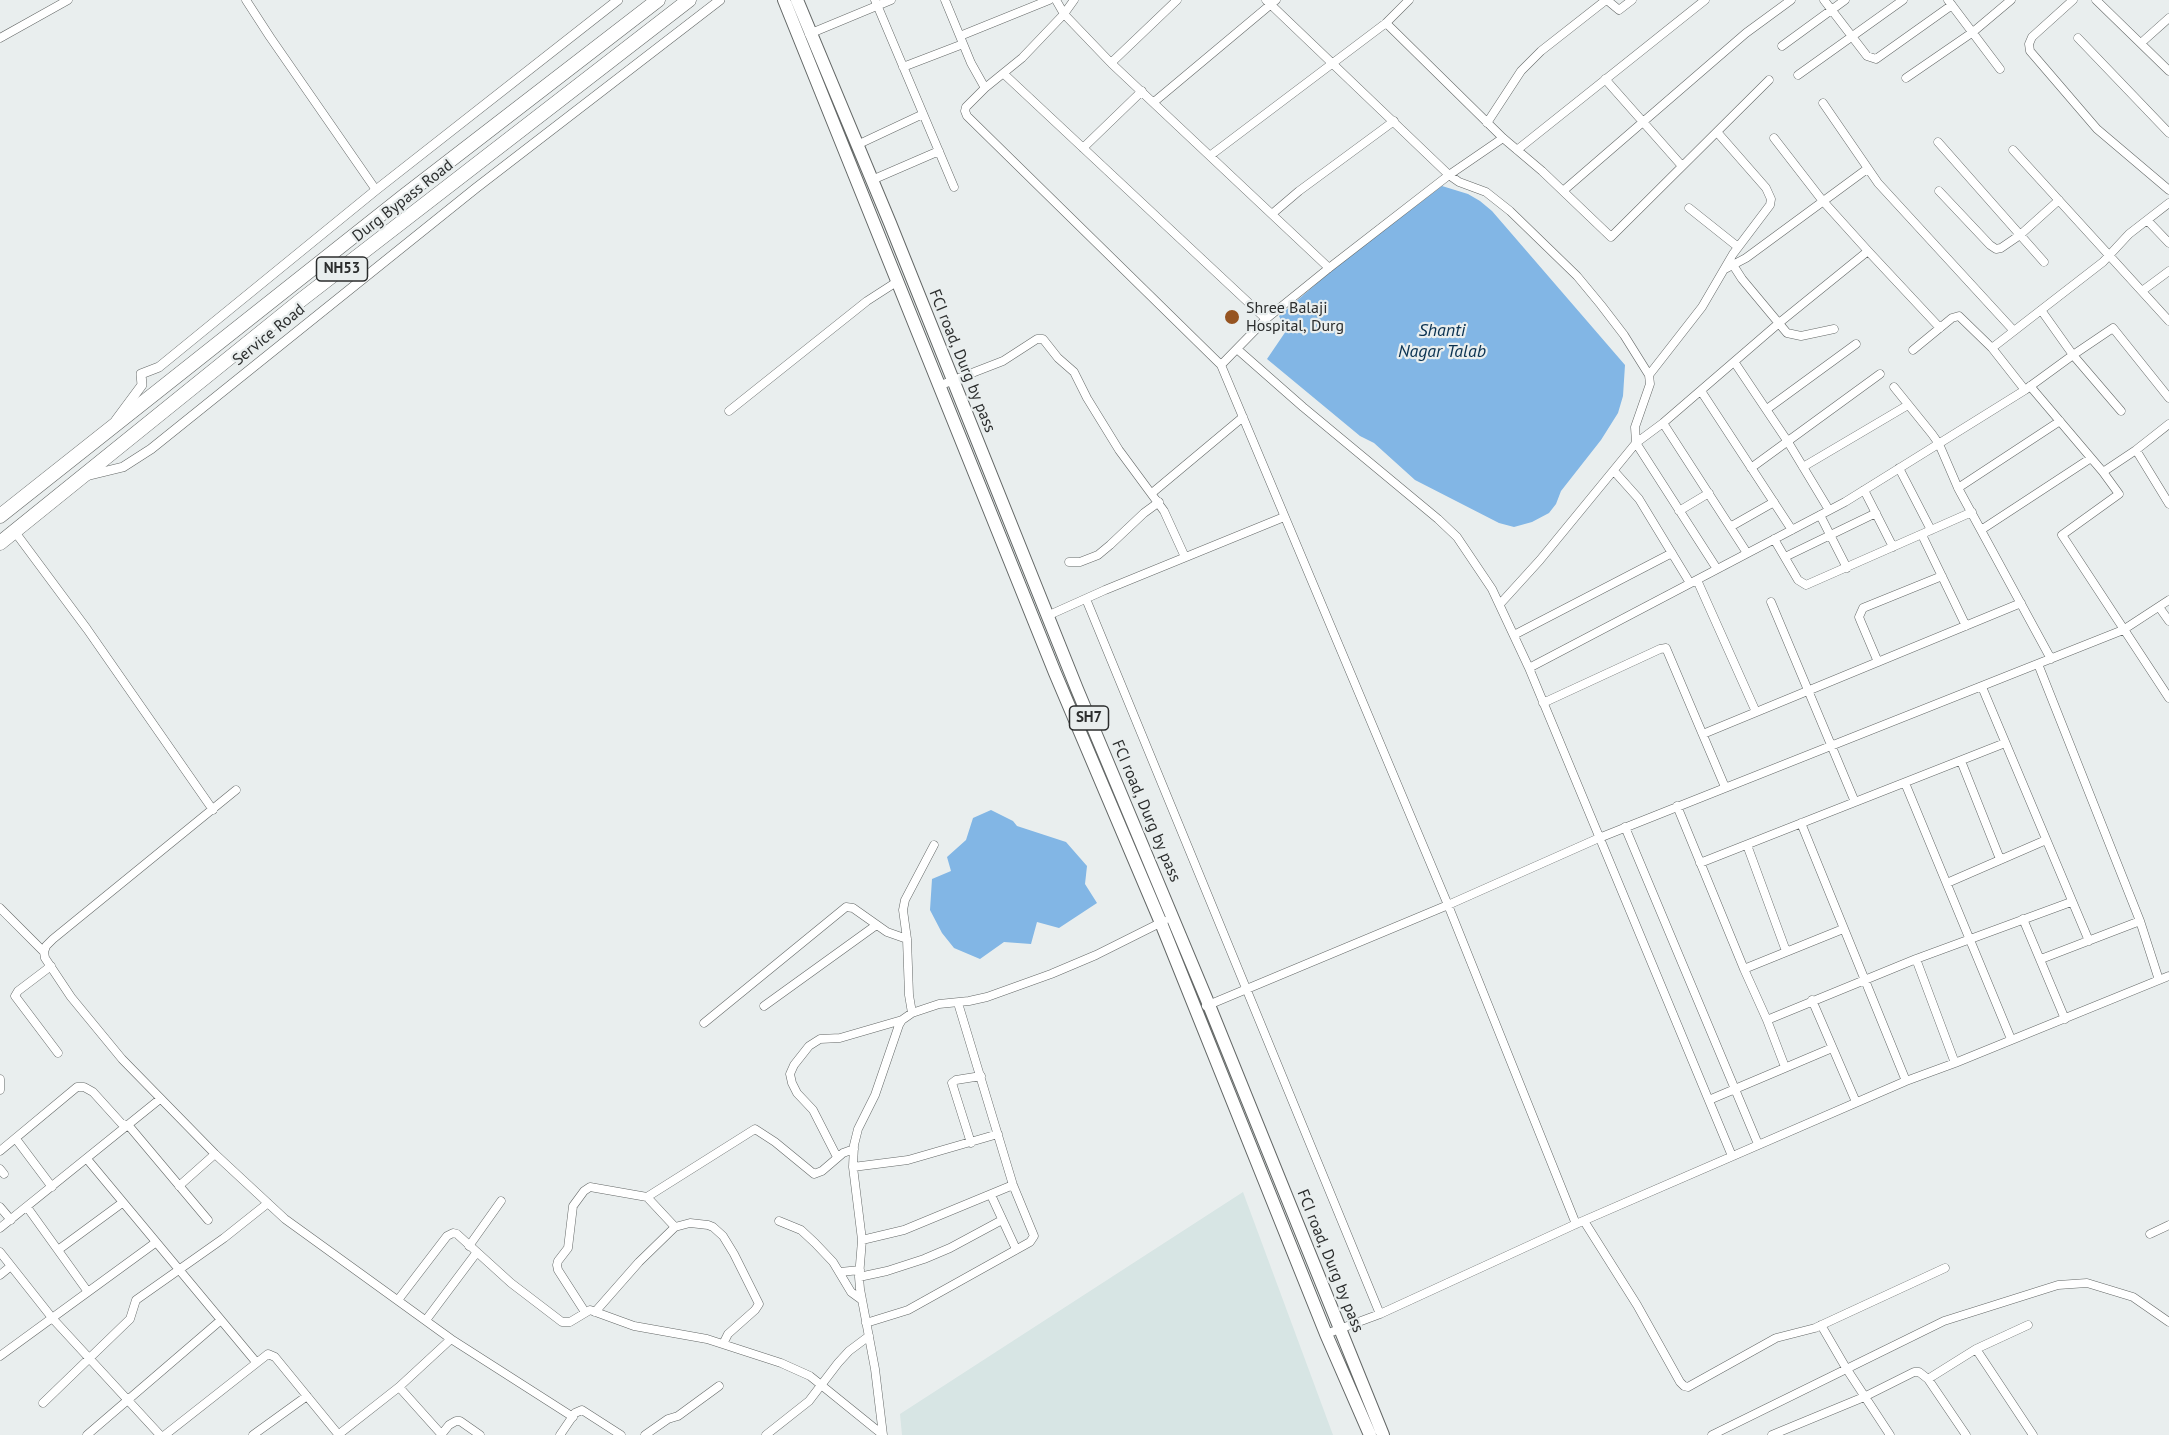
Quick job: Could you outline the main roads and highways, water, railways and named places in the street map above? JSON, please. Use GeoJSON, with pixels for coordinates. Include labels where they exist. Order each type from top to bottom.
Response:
{"type":"FeatureCollection","features":[{"type":"Feature","properties":{"kind":"highway","name":"Durg Bypass Road"},"geometry":{"type":"LineString","coordinates":[[0,516],[404,196],[658,0]]}},
{"type":"Feature","properties":{"kind":"highway","name":"Durg Bypass Road"},"geometry":{"type":"LineString","coordinates":[[0,543],[310,293],[689,0]]}},
{"type":"Feature","properties":{"kind":"main road","name":"FCI road, Durg by pass"},"geometry":{"type":"LineString","coordinates":[[784,0],[898,281],[947,383],[1047,616],[1166,919],[1196,1010],[1326,1334],[1370,1435]]}},
{"type":"Feature","properties":{"kind":"main road","name":"FCI road, Durg by pass"},"geometry":{"type":"LineString","coordinates":[[797,0],[872,180],[1055,673],[1166,919],[1209,1005],[1383,1435]]}},
{"type":"Feature","properties":{"kind":"water","name":"Shanti Nagar Talab"},"geometry":{"type":"Polygon","coordinates":[[[1442,186],[1468,194],[1492,211],[1625,365],[1623,396],[1618,413],[1601,440],[1561,491],[1556,504],[1549,513],[1532,522],[1514,527],[1499,523],[1415,480],[1374,443],[1360,436],[1267,359],[1286,331],[1279,316],[1337,266],[1442,186]]]}},
{"type":"Feature","properties":{"kind":"water"},"geometry":{"type":"Polygon","coordinates":[[[991,810],[1013,821],[1017,826],[1066,842],[1087,866],[1085,884],[1097,903],[1059,928],[1037,922],[1031,944],[1004,942],[980,959],[954,948],[942,933],[930,910],[932,879],[951,871],[947,857],[966,840],[973,818],[991,810]]]}},
{"type":"Feature","properties":{"kind":"place","name":"Shree Balaji Hospital, Durg"},"geometry":{"type":"Point","coordinates":[1232,317]}}]}
